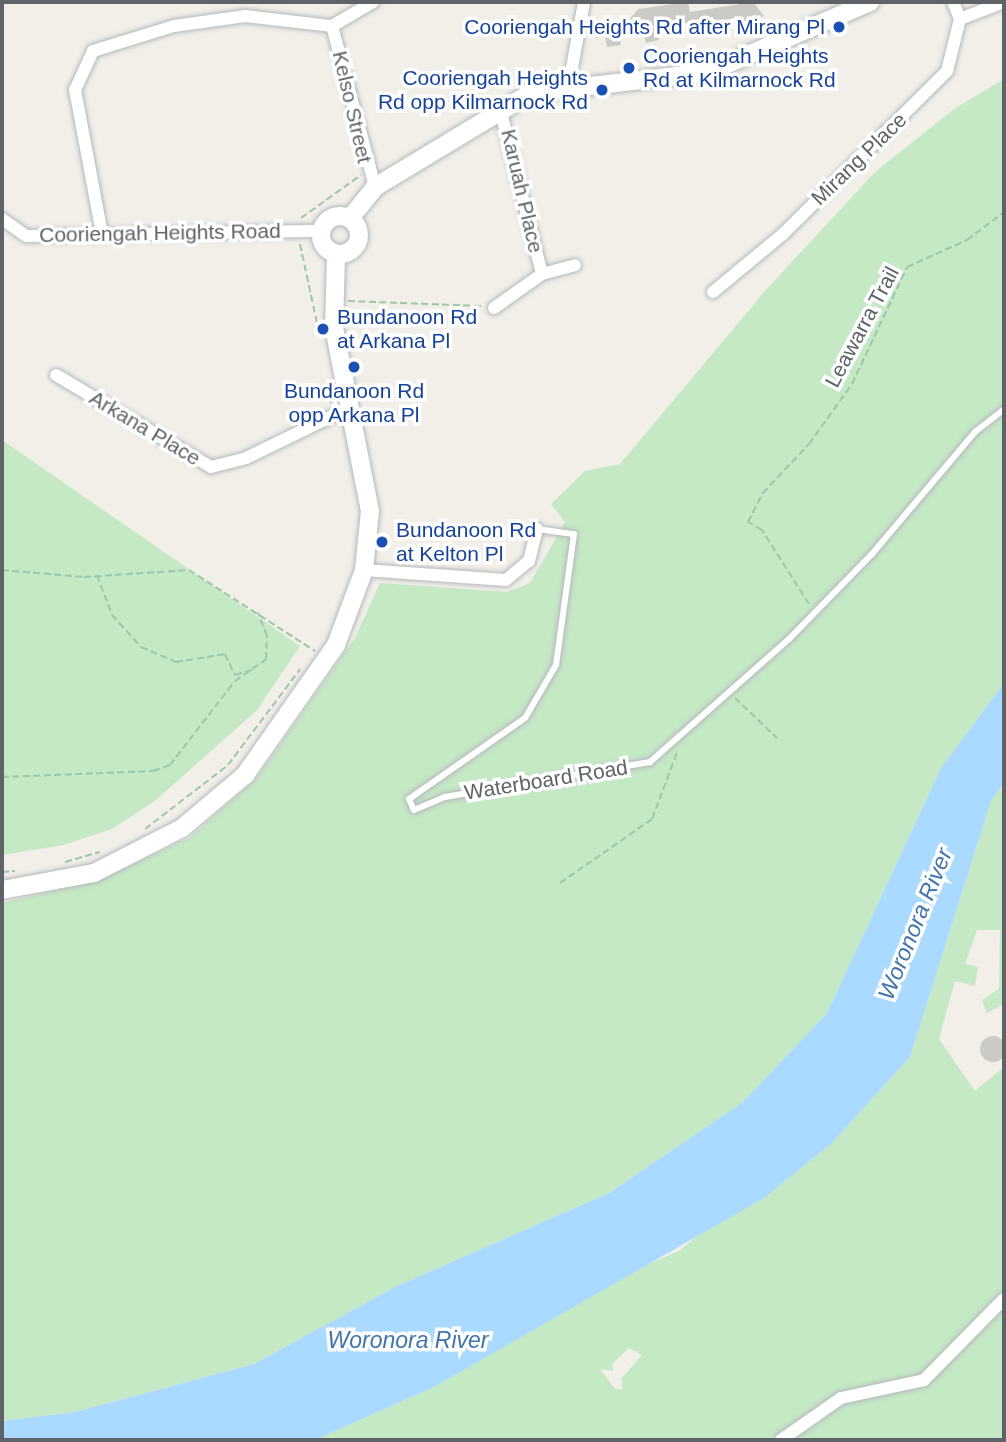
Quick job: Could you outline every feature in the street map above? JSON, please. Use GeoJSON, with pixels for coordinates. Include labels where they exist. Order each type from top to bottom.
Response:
{"type":"FeatureCollection","features":[{"type":"Feature","properties":{"kind":"street"},"geometry":{"type":"LineString","coordinates":[[102,233],[75,90],[93,51],[174,26],[246,16],[332,26],[373,2]]}},
{"type":"Feature","properties":{"kind":"street"},"geometry":{"type":"LineString","coordinates":[[569,83],[584,2]]}},
{"type":"Feature","properties":{"kind":"street"},"geometry":{"type":"LineString","coordinates":[[351,217],[331,218],[324,232],[324,248],[337,255],[348,251],[356,237],[351,217],[370,179],[500,109],[569,83],[709,72],[870,2]]}},
{"type":"Feature","properties":{"kind":"street"},"geometry":{"type":"LineString","coordinates":[[953,2],[960,19],[1004,2]]}},
{"type":"Feature","properties":{"kind":"street","name":"Mirang Place"},"geometry":{"type":"LineString","coordinates":[[713,292],[782,235],[947,71],[960,19]]}},
{"type":"Feature","properties":{"kind":"street","name":"Kelso Street"},"geometry":{"type":"LineString","coordinates":[[332,26],[370,179]]}},
{"type":"Feature","properties":{"kind":"street","name":"Karuah Place"},"geometry":{"type":"LineString","coordinates":[[500,109],[542,274]]}},
{"type":"Feature","properties":{"kind":"street","name":"Cooriengah Heights Road"},"geometry":{"type":"LineString","coordinates":[[2,219],[26,236],[300,229],[324,232]]}},
{"type":"Feature","properties":{"kind":"street"},"geometry":{"type":"LineString","coordinates":[[2,890],[66,881],[123,862],[183,828],[229,791],[325,665],[364,570],[369,492],[342,410],[332,301],[337,255]]}},
{"type":"Feature","properties":{"kind":"street","name":"Karuah Place"},"geometry":{"type":"LineString","coordinates":[[494,307],[542,274],[575,265]]}},
{"type":"Feature","properties":{"kind":"street","name":"Arkana Place"},"geometry":{"type":"LineString","coordinates":[[56,375],[211,467],[246,458],[342,410]]}},
{"type":"Feature","properties":{"kind":"street"},"geometry":{"type":"LineString","coordinates":[[364,570],[506,580],[529,561],[537,528]]}},
{"type":"Feature","properties":{"kind":"street"},"geometry":{"type":"LineString","coordinates":[[781,1440],[841,1398],[924,1380],[1004,1299]]}},
{"type":"Feature","properties":{"kind":"lane","name":"Waterboard Road"},"geometry":{"type":"LineString","coordinates":[[537,528],[574,534],[556,665],[525,718],[409,799],[410,807],[650,762],[816,610],[975,432],[1004,409]]}},
{"type":"Feature","properties":{"kind":"path"},"geometry":{"type":"LineString","coordinates":[[319,332],[300,229],[307,208],[370,179]]}},
{"type":"Feature","properties":{"kind":"path","name":"Leawarra Trail"},"geometry":{"type":"LineString","coordinates":[[816,610],[777,561],[762,530],[748,522],[763,493],[809,444],[852,384],[907,267],[967,240],[1004,212]]}},
{"type":"Feature","properties":{"kind":"path"},"geometry":{"type":"LineString","coordinates":[[332,301],[494,307]]}},
{"type":"Feature","properties":{"kind":"path"},"geometry":{"type":"LineString","coordinates":[[329,378],[342,410]]}},
{"type":"Feature","properties":{"kind":"path"},"geometry":{"type":"LineString","coordinates":[[2,570],[96,575],[189,570],[316,652]]}},
{"type":"Feature","properties":{"kind":"path"},"geometry":{"type":"LineString","coordinates":[[96,575],[113,615],[141,647],[176,663],[225,654],[235,675],[256,669]]}},
{"type":"Feature","properties":{"kind":"path"},"geometry":{"type":"LineString","coordinates":[[2,777],[160,769],[235,681],[256,669],[267,654],[258,613]]}},
{"type":"Feature","properties":{"kind":"path"},"geometry":{"type":"LineString","coordinates":[[136,833],[228,765],[275,694],[316,652],[322,642]]}},
{"type":"Feature","properties":{"kind":"path"},"geometry":{"type":"LineString","coordinates":[[729,692],[777,738]]}},
{"type":"Feature","properties":{"kind":"path"},"geometry":{"type":"LineString","coordinates":[[561,883],[652,819],[684,732]]}},
{"type":"Feature","properties":{"kind":"path"},"geometry":{"type":"LineString","coordinates":[[52,866],[102,851]]}},
{"type":"Feature","properties":{"kind":"path"},"geometry":{"type":"LineString","coordinates":[[2,872],[27,871]]}},
{"type":"Feature","properties":{"kind":"green space"},"geometry":{"type":"Polygon","coordinates":[[[1004,79],[1004,683],[941,768],[827,1013],[743,1102],[609,1193],[397,1286],[254,1364],[75,1412],[2,1421],[2,903],[99,880],[189,838],[256,779],[355,638],[380,583],[507,592],[530,583],[565,522],[551,504],[585,471],[620,464],[765,291],[875,172],[954,109],[1004,79]]]}},
{"type":"Feature","properties":{"kind":"green space"},"geometry":{"type":"Polygon","coordinates":[[[2,440],[300,646],[257,710],[156,800],[112,829],[63,845],[2,855],[2,440]]]}},
{"type":"Feature","properties":{"kind":"green space"},"geometry":{"type":"Polygon","coordinates":[[[1004,783],[1004,1004],[987,1013],[982,1000],[999,989],[1000,930],[977,930],[965,964],[978,967],[975,986],[955,981],[939,1039],[975,1091],[1004,1067],[1004,1440],[315,1440],[434,1387],[632,1271],[679,1251],[712,1224],[764,1198],[831,1144],[910,1057],[991,801],[1004,783]],[[629,1348],[612,1364],[613,1371],[600,1369],[615,1389],[622,1389],[622,1378],[642,1355],[629,1348]]]}},
{"type":"Feature","properties":{"kind":"water","name":"Woronora River"},"geometry":{"type":"Polygon","coordinates":[[[1004,683],[1004,783],[991,801],[910,1057],[831,1144],[764,1198],[434,1387],[315,1440],[2,1440],[2,1421],[75,1412],[254,1364],[397,1286],[609,1193],[743,1102],[827,1013],[941,768],[1004,683]]]}},
{"type":"Feature","properties":{"kind":"building"},"geometry":{"type":"Polygon","coordinates":[[[688,2],[690,12],[753,2],[764,16],[738,26],[735,18],[717,23],[720,36],[705,38],[701,20],[656,29],[659,40],[646,43],[642,30],[619,34],[621,45],[607,47],[605,37],[595,38],[594,27],[628,21],[638,9],[688,2]]]}},
{"type":"Feature","properties":{"kind":"building"},"geometry":{"type":"Polygon","coordinates":[[[993,1036],[1002,1040],[1006,1049],[1002,1058],[993,1062],[984,1058],[980,1049],[984,1040],[993,1036]]]}},
{"type":"Feature","properties":{"kind":"place","name":"Cooriengah Heights Rd after Mirang Pl"},"geometry":{"type":"Point","coordinates":[839,27]}},
{"type":"Feature","properties":{"kind":"place","name":"Cooriengah Heights Rd at Kilmarnock Rd"},"geometry":{"type":"Point","coordinates":[629,68]}},
{"type":"Feature","properties":{"kind":"place","name":"Cooriengah Heights Rd opp Kilmarnock Rd"},"geometry":{"type":"Point","coordinates":[602,90]}},
{"type":"Feature","properties":{"kind":"place","name":"Bundanoon Rd at Arkana Pl"},"geometry":{"type":"Point","coordinates":[323,329]}},
{"type":"Feature","properties":{"kind":"place","name":"Bundanoon Rd opp Arkana Pl"},"geometry":{"type":"Point","coordinates":[354,367]}},
{"type":"Feature","properties":{"kind":"place","name":"Bundanoon Rd at Kelton Pl"},"geometry":{"type":"Point","coordinates":[382,542]}}]}
